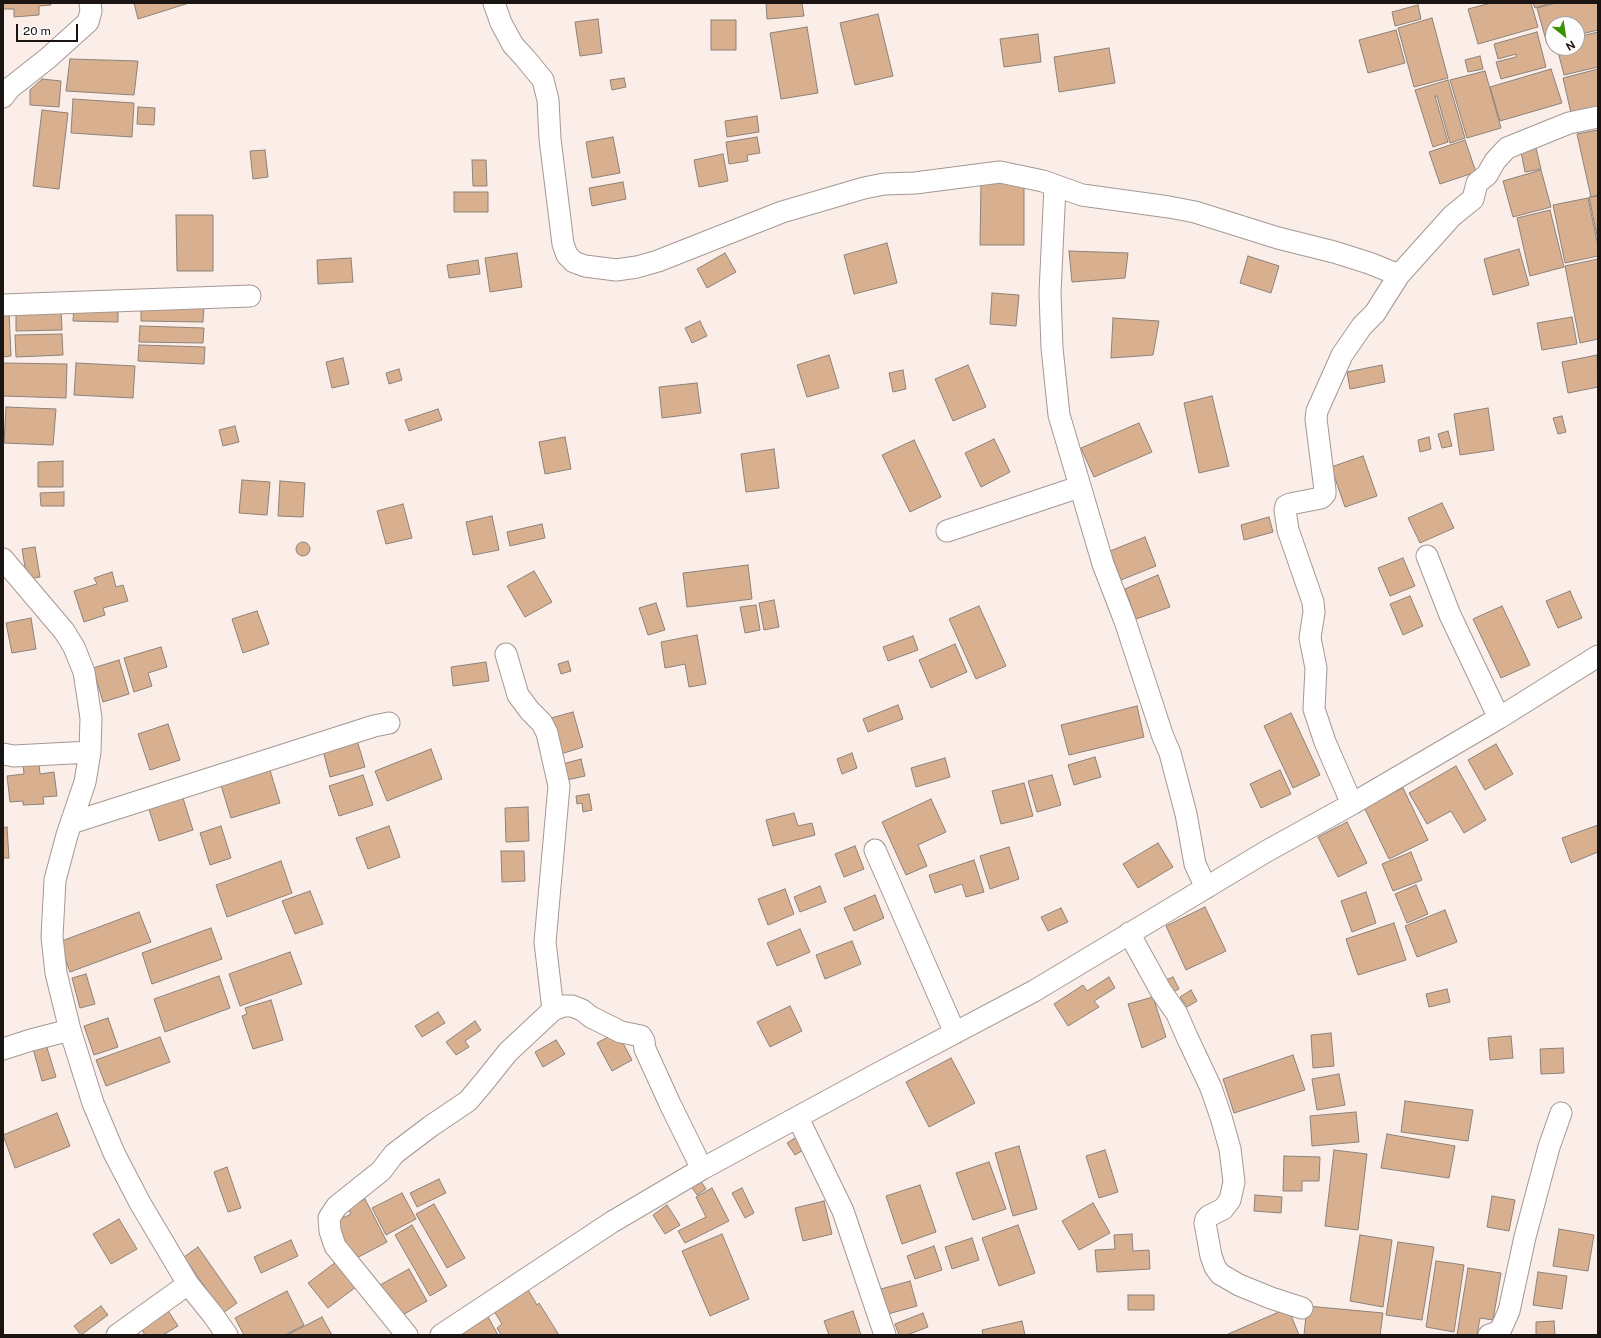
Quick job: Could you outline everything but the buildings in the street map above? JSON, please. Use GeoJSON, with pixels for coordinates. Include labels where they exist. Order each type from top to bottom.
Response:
{"type":"FeatureCollection","features":[{"type":"Feature","properties":{"kind":"street"},"geometry":{"type":"LineString","coordinates":[[3,97],[10,88],[48,58],[88,22],[91,11],[90,3]]}},
{"type":"Feature","properties":{"kind":"street"},"geometry":{"type":"LineString","coordinates":[[494,3],[501,23],[513,45],[526,58],[543,80],[548,100],[550,139],[563,244],[567,255],[574,262],[585,266],[616,270],[637,267],[658,261],[782,212],[864,188],[884,184],[915,183],[1000,172],[1043,181],[1082,195],[1169,207],[1201,214],[1278,238],[1341,254],[1399,275]]}},
{"type":"Feature","properties":{"kind":"street"},"geometry":{"type":"LineString","coordinates":[[1352,804],[1325,742],[1314,709],[1316,668],[1310,638],[1314,612],[1313,602],[1288,530],[1285,510],[1286,506],[1290,504],[1321,498],[1325,494],[1326,490],[1316,420],[1317,411],[1342,355],[1362,326],[1375,313],[1399,275],[1452,216],[1473,199],[1477,183],[1487,174],[1495,161],[1507,148],[1569,123],[1598,117]]}},
{"type":"Feature","properties":{"kind":"street"},"geometry":{"type":"LineString","coordinates":[[1055,186],[1050,293],[1052,348],[1059,415],[1102,564],[1124,621],[1163,737],[1170,753],[1186,814],[1195,864],[1206,888]]}},
{"type":"Feature","properties":{"kind":"street"},"geometry":{"type":"LineString","coordinates":[[3,305],[250,296]]}},
{"type":"Feature","properties":{"kind":"street"},"geometry":{"type":"LineString","coordinates":[[947,531],[1079,487]]}},
{"type":"Feature","properties":{"kind":"street"},"geometry":{"type":"LineString","coordinates":[[1427,556],[1450,615],[1499,718]]}},
{"type":"Feature","properties":{"kind":"street"},"geometry":{"type":"LineString","coordinates":[[3,559],[64,632],[74,647],[84,672],[91,718],[90,752],[85,782],[71,823],[55,880],[52,937],[56,972],[70,1030],[93,1103],[114,1153],[140,1203],[188,1284],[227,1335]]}},
{"type":"Feature","properties":{"kind":"street"},"geometry":{"type":"LineString","coordinates":[[506,654],[518,696],[542,723],[548,733],[559,786],[545,942],[553,1010]]}},
{"type":"Feature","properties":{"kind":"street"},"geometry":{"type":"LineString","coordinates":[[441,1335],[612,1222],[702,1170],[877,1074],[1034,991],[1267,851],[1352,804],[1499,718],[1598,656]]}},
{"type":"Feature","properties":{"kind":"street"},"geometry":{"type":"LineString","coordinates":[[71,823],[374,726],[389,723]]}},
{"type":"Feature","properties":{"kind":"street"},"geometry":{"type":"LineString","coordinates":[[3,754],[14,756],[90,752]]}},
{"type":"Feature","properties":{"kind":"street"},"geometry":{"type":"LineString","coordinates":[[876,850],[955,1033]]}},
{"type":"Feature","properties":{"kind":"street"},"geometry":{"type":"LineString","coordinates":[[1129,933],[1161,991],[1177,1014],[1188,1037],[1221,1117],[1230,1149],[1234,1182],[1230,1200],[1223,1209],[1209,1216],[1205,1223],[1210,1256],[1215,1267],[1220,1274],[1239,1285],[1271,1298],[1302,1308]]}},
{"type":"Feature","properties":{"kind":"street"},"geometry":{"type":"LineString","coordinates":[[407,1335],[335,1246],[330,1232],[329,1218],[336,1206],[381,1171],[394,1154],[468,1101],[508,1052],[553,1010],[563,1006],[572,1006],[621,1032],[641,1036],[644,1041],[645,1049],[670,1104],[702,1170]]}},
{"type":"Feature","properties":{"kind":"street"},"geometry":{"type":"LineString","coordinates":[[3,1049],[70,1030]]}},
{"type":"Feature","properties":{"kind":"street"},"geometry":{"type":"LineString","coordinates":[[1488,1335],[1500,1331],[1509,1311],[1525,1237],[1550,1146],[1561,1113]]}},
{"type":"Feature","properties":{"kind":"street"},"geometry":{"type":"LineString","coordinates":[[798,1118],[843,1211],[885,1335]]}},
{"type":"Feature","properties":{"kind":"street"},"geometry":{"type":"LineString","coordinates":[[117,1335],[188,1284]]}}]}
